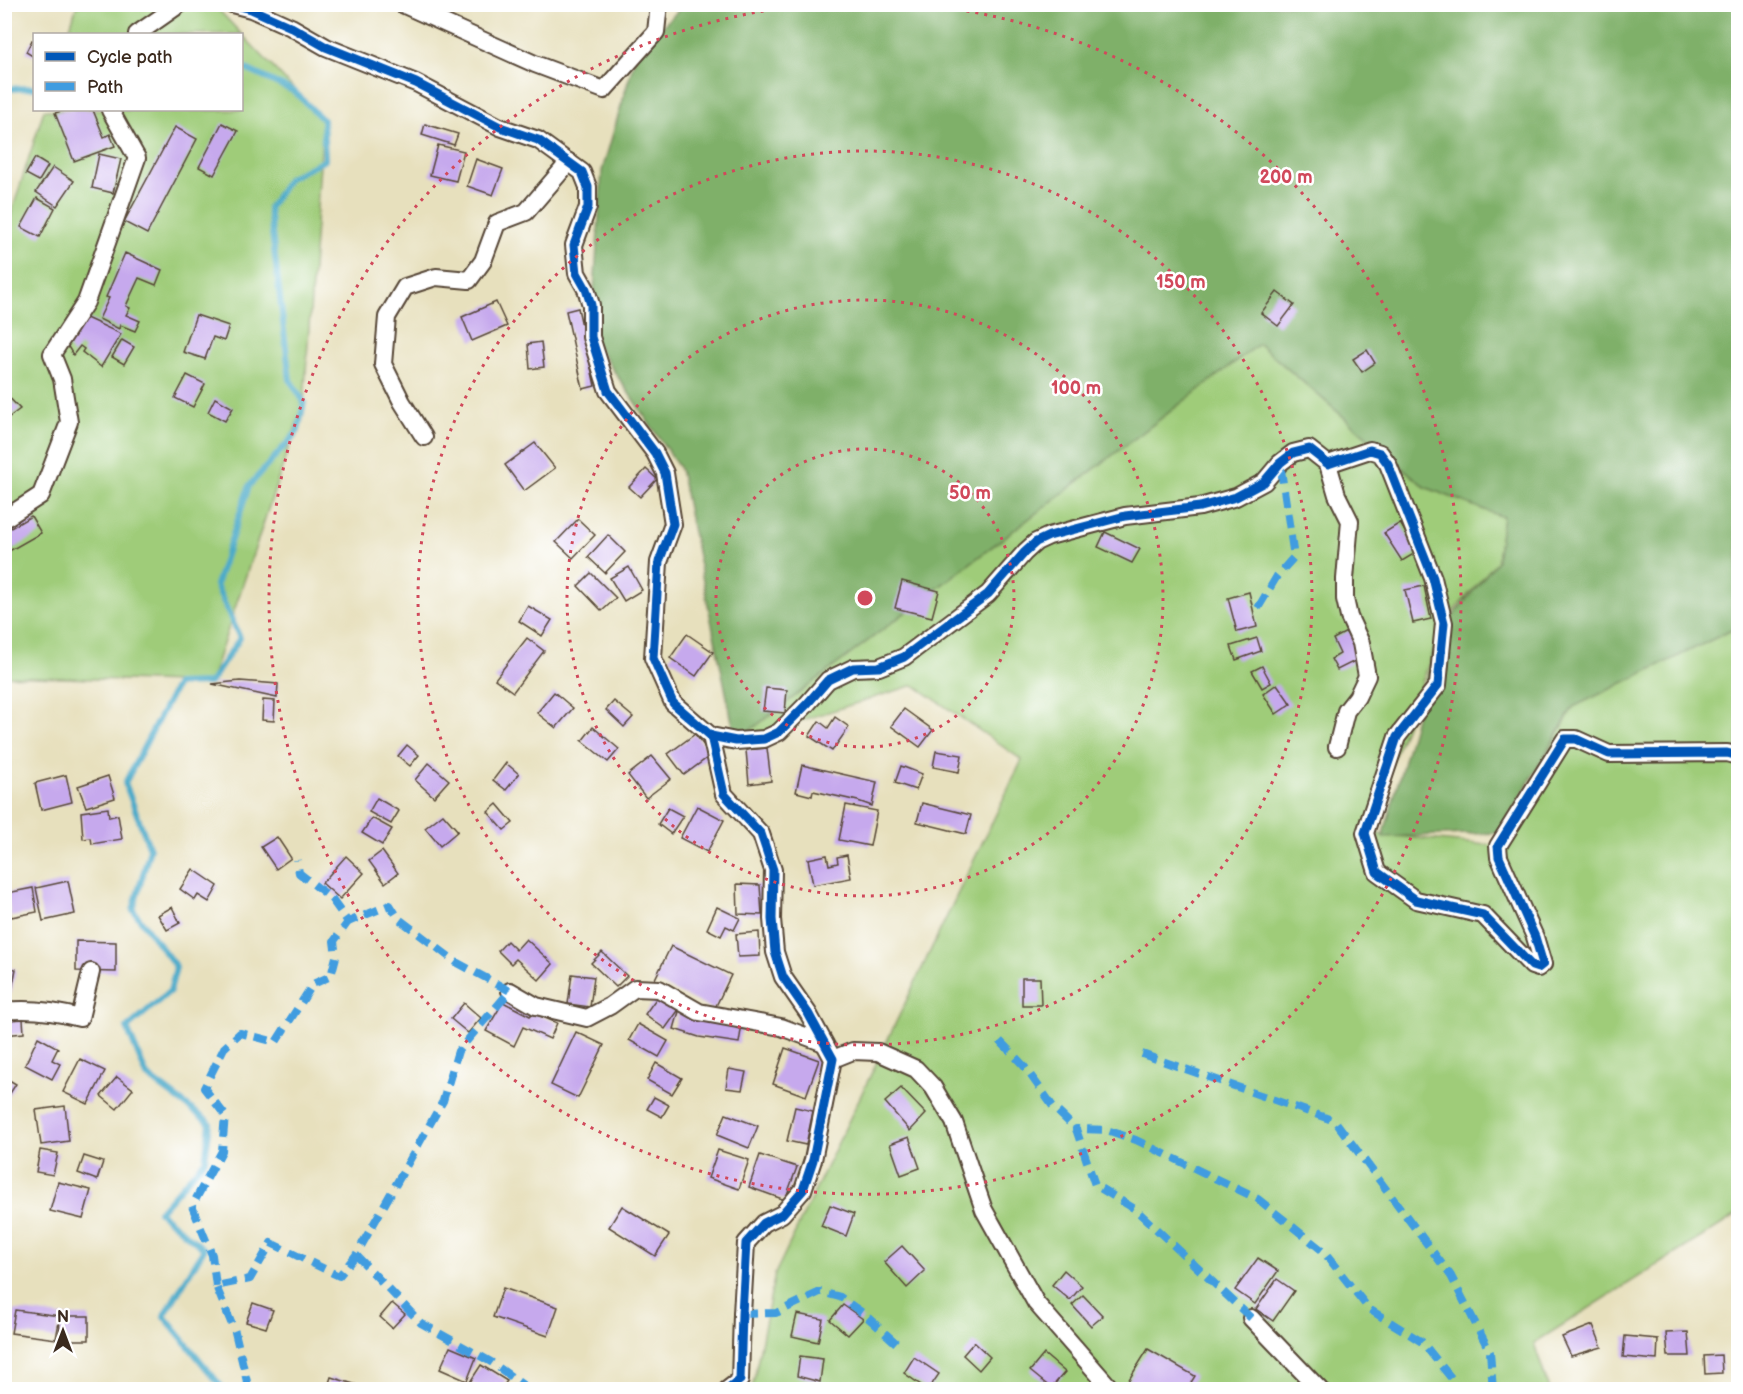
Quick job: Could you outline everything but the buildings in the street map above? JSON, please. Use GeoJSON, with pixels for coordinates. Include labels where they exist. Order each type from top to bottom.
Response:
{"type":"FeatureCollection","features":[{"type":"Feature","properties":{"kind":"street"},"geometry":{"type":"LineString","coordinates":[[138,33],[180,4]]}},
{"type":"Feature","properties":{"kind":"street"},"geometry":{"type":"LineString","coordinates":[[232,4],[251,9],[291,27],[326,47],[416,83],[500,127],[538,140],[582,172],[588,187],[588,207],[574,245],[577,273],[586,289],[591,305],[591,337],[608,391],[655,453],[664,473],[673,524],[659,562],[653,658],[673,703],[711,736],[736,741],[764,739],[779,732],[828,680],[853,668],[879,667],[904,657],[988,594],[1036,542],[1049,536],[1125,516],[1200,507],[1236,497],[1264,482],[1280,463],[1293,453],[1309,449],[1328,464],[1337,495],[1350,521],[1345,599],[1349,618],[1361,643],[1367,676],[1357,697],[1346,711],[1337,747]]}},
{"type":"Feature","properties":{"kind":"street"},"geometry":{"type":"LineString","coordinates":[[402,4],[535,64],[604,90],[656,32],[659,4]]}},
{"type":"Feature","properties":{"kind":"street"},"geometry":{"type":"LineString","coordinates":[[4,519],[41,495],[69,422],[62,378],[52,354],[86,302],[137,158],[112,111]]}},
{"type":"Feature","properties":{"kind":"street"},"geometry":{"type":"LineString","coordinates":[[424,437],[402,402],[383,364],[387,317],[405,287],[436,277],[469,280],[483,261],[497,223],[526,213],[569,162]]}},
{"type":"Feature","properties":{"kind":"street"},"geometry":{"type":"LineString","coordinates":[[1328,464],[1370,450],[1380,453],[1388,464],[1433,578],[1444,623],[1438,685],[1396,737],[1365,833],[1377,872],[1416,900],[1483,915],[1532,966],[1538,968],[1543,964],[1535,937],[1499,857],[1498,846],[1565,739],[1576,739],[1609,754],[1727,753],[1738,756]]}},
{"type":"Feature","properties":{"kind":"street"},"geometry":{"type":"LineString","coordinates":[[711,736],[724,794],[761,834],[773,870],[772,920],[775,951],[783,977],[808,1013],[833,1059],[813,1160],[802,1191],[782,1214],[764,1223],[746,1243],[740,1380],[727,1389]]}},
{"type":"Feature","properties":{"kind":"street"},"geometry":{"type":"LineString","coordinates":[[4,1011],[38,1010],[80,1018],[91,972]]}},
{"type":"Feature","properties":{"kind":"street"},"geometry":{"type":"LineString","coordinates":[[510,992],[536,1006],[587,1018],[610,1006],[635,988],[659,989],[699,1012],[781,1028],[824,1043]]}},
{"type":"Feature","properties":{"kind":"street"},"geometry":{"type":"LineString","coordinates":[[833,1059],[853,1051],[878,1052],[916,1069],[933,1086],[954,1122],[984,1210],[1036,1303],[1112,1389]]}},
{"type":"Feature","properties":{"kind":"street"},"geometry":{"type":"LineString","coordinates":[[1251,1318],[1320,1389]]}},
{"type":"Feature","properties":{"kind":"green space"},"geometry":{"type":"Polygon","coordinates":[[[77,5],[214,5],[240,33],[68,33],[77,5]]]}},
{"type":"Feature","properties":{"kind":"green space"},"geometry":{"type":"Polygon","coordinates":[[[684,5],[1738,5],[1738,627],[1573,707],[1499,833],[1383,837],[1439,634],[1497,561],[1503,517],[1425,487],[1259,344],[736,741],[680,469],[591,337],[602,171],[637,51],[684,5]]]}},
{"type":"Feature","properties":{"kind":"green space"},"geometry":{"type":"Polygon","coordinates":[[[243,36],[323,120],[304,402],[210,683],[5,676],[5,233],[44,111],[243,111],[243,36]]]}},
{"type":"Feature","properties":{"kind":"green space"},"geometry":{"type":"Polygon","coordinates":[[[1259,344],[1425,487],[1503,517],[1497,561],[1444,623],[1366,833],[1498,846],[1573,707],[1738,627],[1738,1214],[1534,1343],[1549,1389],[752,1389],[775,1274],[1022,760],[914,685],[736,741],[1259,344]]]}},
{"type":"Feature","properties":{"kind":"waterway"},"geometry":{"type":"LineString","coordinates":[[224,1390],[164,1316],[204,1249],[159,1212],[205,1160],[210,1123],[147,1076],[127,1028],[170,991],[176,967],[133,910],[150,849],[125,783],[177,684],[210,683],[240,638],[216,585],[249,486],[298,431],[304,402],[290,380],[269,208],[289,178],[325,160],[323,120],[295,92],[243,67]]}},
{"type":"Feature","properties":{"kind":"waterway"},"geometry":{"type":"LineString","coordinates":[[4,89],[33,88]]}},
{"type":"Feature","properties":{"kind":"marked path"},"geometry":{"type":"LineString","coordinates":[[1258,608],[1277,576],[1294,557],[1280,463]]}},
{"type":"Feature","properties":{"kind":"marked path"},"geometry":{"type":"LineString","coordinates":[[249,1390],[235,1332],[216,1286],[250,1279],[271,1243],[339,1276],[356,1255],[443,1101],[458,1051],[510,991],[456,962],[399,919],[390,905],[348,922],[330,897],[299,873],[297,860]]}},
{"type":"Feature","properties":{"kind":"marked path"},"geometry":{"type":"LineString","coordinates":[[216,1286],[212,1255],[192,1206],[222,1151],[225,1115],[204,1088],[224,1048],[240,1033],[276,1042],[313,984],[331,976],[336,957],[334,941],[348,922]]}},
{"type":"Feature","properties":{"kind":"marked path"},"geometry":{"type":"LineString","coordinates":[[1000,1041],[1024,1066],[1054,1108],[1076,1129]]}},
{"type":"Feature","properties":{"kind":"marked path"},"geometry":{"type":"LineString","coordinates":[[1142,1054],[1335,1121],[1451,1276],[1490,1352],[1493,1390]]}},
{"type":"Feature","properties":{"kind":"marked path"},"geometry":{"type":"LineString","coordinates":[[1251,1318],[1135,1209],[1095,1185],[1076,1129],[1107,1130],[1136,1140],[1258,1199],[1323,1251],[1369,1309],[1422,1342],[1461,1390]]}},
{"type":"Feature","properties":{"kind":"marked path"},"geometry":{"type":"LineString","coordinates":[[356,1255],[421,1323],[491,1362],[530,1390]]}},
{"type":"Feature","properties":{"kind":"marked path"},"geometry":{"type":"LineString","coordinates":[[742,1314],[776,1313],[820,1292],[840,1297],[864,1314],[896,1343]]}},
{"type":"Feature","properties":{"kind":"cycle path"},"geometry":{"type":"LineString","coordinates":[[232,4],[251,9],[291,27],[326,47],[416,83],[500,127],[538,140],[582,172],[588,187],[588,207],[574,245],[577,273],[586,289],[591,305],[591,337],[608,391],[655,453],[665,473],[673,524],[659,562],[653,658],[673,703],[711,736],[724,794],[761,834],[773,870],[772,919],[775,952],[783,977],[808,1013],[833,1059],[813,1160],[803,1190],[782,1214],[764,1223],[746,1243],[740,1380],[727,1390]]}},
{"type":"Feature","properties":{"kind":"cycle path"},"geometry":{"type":"LineString","coordinates":[[711,736],[736,741],[764,739],[779,732],[828,680],[853,668],[879,667],[904,657],[988,594],[1025,552],[1036,542],[1049,536],[1125,516],[1200,507],[1236,497],[1264,482],[1280,463],[1293,453],[1309,449],[1328,464],[1370,450],[1380,453],[1388,464],[1433,578],[1444,623],[1438,685],[1397,737],[1365,833],[1377,872],[1416,900],[1483,915],[1532,966],[1538,968],[1543,964],[1535,937],[1499,857],[1498,846],[1565,739],[1576,739],[1609,754],[1727,753],[1738,756]]}}]}
